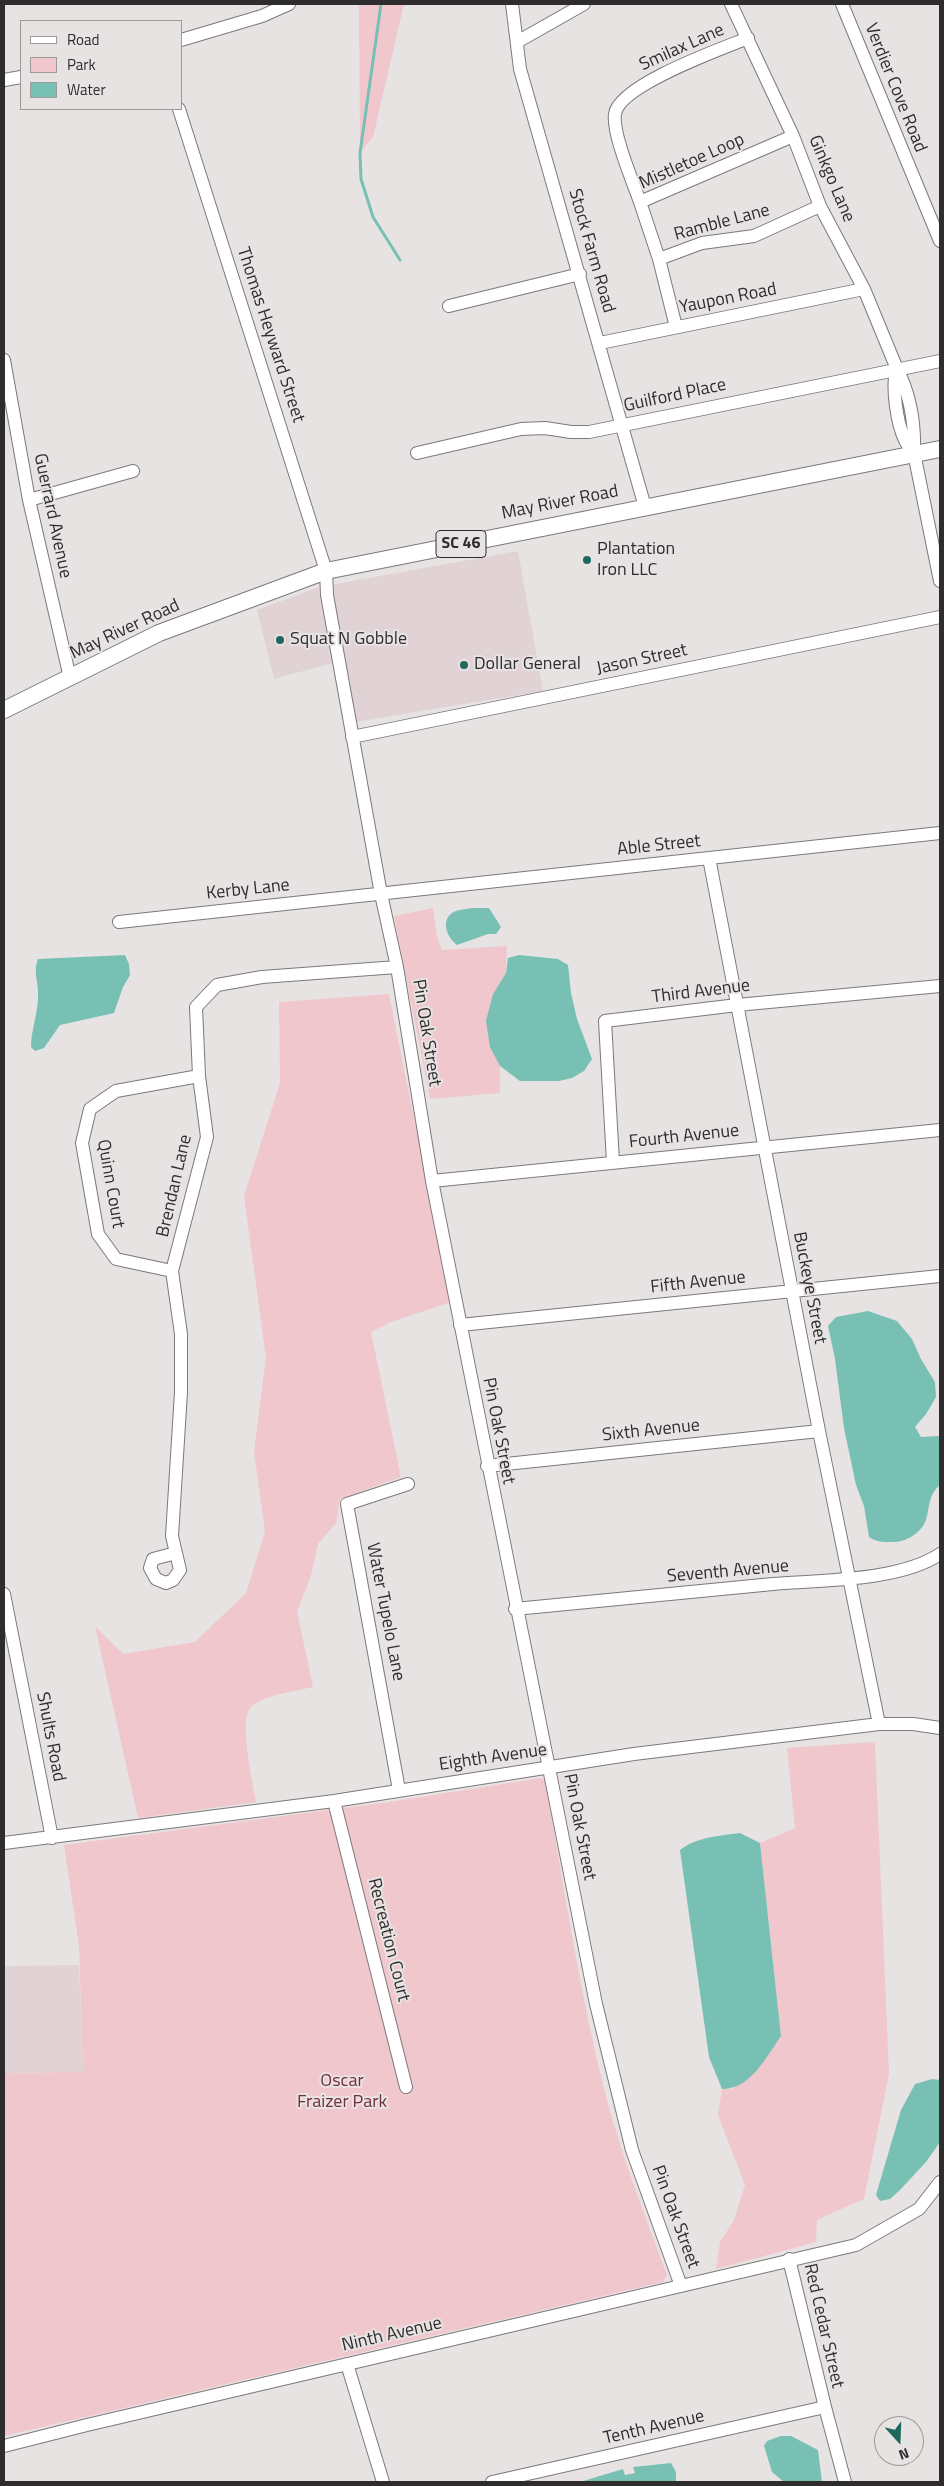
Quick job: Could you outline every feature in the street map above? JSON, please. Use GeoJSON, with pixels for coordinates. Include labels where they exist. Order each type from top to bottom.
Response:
{"type":"FeatureCollection","features":[{"type":"Feature","properties":{"kind":"main road","name":"May River Road"},"geometry":{"type":"LineString","coordinates":[[4,710],[159,632],[326,571],[940,449]]}},
{"type":"Feature","properties":{"kind":"street"},"geometry":{"type":"LineString","coordinates":[[182,40],[262,16],[289,4]]}},
{"type":"Feature","properties":{"kind":"street","name":"Stock Farm Road"},"geometry":{"type":"LineString","coordinates":[[512,4],[520,69],[600,343],[645,507]]}},
{"type":"Feature","properties":{"kind":"street"},"geometry":{"type":"LineString","coordinates":[[516,42],[584,4]]}},
{"type":"Feature","properties":{"kind":"street","name":"Ginkgo Lane"},"geometry":{"type":"LineString","coordinates":[[731,4],[793,136],[820,206],[864,289],[908,397],[915,434],[914,453],[940,580]]}},
{"type":"Feature","properties":{"kind":"street","name":"Verdier Cove Road"},"geometry":{"type":"LineString","coordinates":[[842,4],[940,241]]}},
{"type":"Feature","properties":{"kind":"street","name":"Smilax Lane"},"geometry":{"type":"LineString","coordinates":[[640,202],[619,140],[615,114],[620,105],[646,82],[748,38]]}},
{"type":"Feature","properties":{"kind":"street"},"geometry":{"type":"LineString","coordinates":[[4,80],[20,77]]}},
{"type":"Feature","properties":{"kind":"street","name":"Thomas Heyward Street"},"geometry":{"type":"LineString","coordinates":[[179,110],[326,571]]}},
{"type":"Feature","properties":{"kind":"street","name":"Mistletoe Loop"},"geometry":{"type":"LineString","coordinates":[[676,327],[659,259],[640,202],[793,136]]}},
{"type":"Feature","properties":{"kind":"street","name":"Ramble Lane"},"geometry":{"type":"LineString","coordinates":[[659,259],[702,243],[754,236],[820,206]]}},
{"type":"Feature","properties":{"kind":"street"},"geometry":{"type":"LineString","coordinates":[[448,306],[580,274]]}},
{"type":"Feature","properties":{"kind":"street","name":"Yaupon Road"},"geometry":{"type":"LineString","coordinates":[[600,343],[864,289]]}},
{"type":"Feature","properties":{"kind":"street","name":"Guerrard Avenue"},"geometry":{"type":"LineString","coordinates":[[4,360],[29,500],[70,678]]}},
{"type":"Feature","properties":{"kind":"street","name":"Guilford Place"},"geometry":{"type":"LineString","coordinates":[[417,453],[521,429],[545,428],[571,432],[589,432],[940,361]]}},
{"type":"Feature","properties":{"kind":"street"},"geometry":{"type":"LineString","coordinates":[[29,500],[133,471]]}},
{"type":"Feature","properties":{"kind":"street","name":"Pin Oak Street"},"geometry":{"type":"LineString","coordinates":[[326,571],[327,595],[381,894],[397,966],[432,1181],[515,1610],[550,1768],[596,2004],[632,2150],[681,2286]]}},
{"type":"Feature","properties":{"kind":"street","name":"Jason Street"},"geometry":{"type":"LineString","coordinates":[[352,737],[940,617]]}},
{"type":"Feature","properties":{"kind":"street","name":"Able Street"},"geometry":{"type":"LineString","coordinates":[[381,894],[940,833]]}},
{"type":"Feature","properties":{"kind":"street","name":"Buckeye Street"},"geometry":{"type":"LineString","coordinates":[[709,858],[819,1431],[851,1579],[879,1724]]}},
{"type":"Feature","properties":{"kind":"street","name":"Kerby Lane"},"geometry":{"type":"LineString","coordinates":[[119,922],[381,894]]}},
{"type":"Feature","properties":{"kind":"street","name":"Brendan Lane"},"geometry":{"type":"LineString","coordinates":[[176,1553],[172,1536],[181,1392],[181,1334],[172,1270],[207,1137],[199,1076],[196,1007],[217,985],[262,977],[397,966]]}},
{"type":"Feature","properties":{"kind":"street","name":"Third Avenue"},"geometry":{"type":"LineString","coordinates":[[613,1162],[605,1021],[737,1005],[940,986]]}},
{"type":"Feature","properties":{"kind":"street","name":"Quinn Court"},"geometry":{"type":"LineString","coordinates":[[172,1270],[116,1259],[98,1234],[82,1143],[90,1109],[116,1091],[199,1076]]}},
{"type":"Feature","properties":{"kind":"street","name":"Fourth Avenue"},"geometry":{"type":"LineString","coordinates":[[432,1181],[764,1146],[940,1130]]}},
{"type":"Feature","properties":{"kind":"street","name":"Fifth Avenue"},"geometry":{"type":"LineString","coordinates":[[460,1325],[940,1276]]}},
{"type":"Feature","properties":{"kind":"street","name":"Sixth Avenue"},"geometry":{"type":"LineString","coordinates":[[487,1466],[819,1431]]}},
{"type":"Feature","properties":{"kind":"street","name":"Water Tupelo Lane"},"geometry":{"type":"LineString","coordinates":[[399,1790],[347,1504],[408,1484]]}},
{"type":"Feature","properties":{"kind":"street","name":"Seventh Avenue"},"geometry":{"type":"LineString","coordinates":[[515,1610],[773,1584],[851,1579],[925,1564],[940,1554]]}},
{"type":"Feature","properties":{"kind":"street","name":"Shults Road"},"geometry":{"type":"LineString","coordinates":[[4,1594],[52,1838]]}},
{"type":"Feature","properties":{"kind":"street","name":"Eighth Avenue"},"geometry":{"type":"LineString","coordinates":[[52,1838],[334,1801],[634,1754],[879,1724],[913,1724],[940,1728]]}},
{"type":"Feature","properties":{"kind":"street","name":"Recreation Court"},"geometry":{"type":"LineString","coordinates":[[334,1801],[406,2087]]}},
{"type":"Feature","properties":{"kind":"street"},"geometry":{"type":"LineString","coordinates":[[4,1843],[52,1838]]}},
{"type":"Feature","properties":{"kind":"street","name":"Red Cedar Street"},"geometry":{"type":"LineString","coordinates":[[845,2482],[789,2259],[856,2245],[919,2209],[940,2182]]}},
{"type":"Feature","properties":{"kind":"street","name":"Ninth Avenue"},"geometry":{"type":"LineString","coordinates":[[4,2446],[789,2259]]}},
{"type":"Feature","properties":{"kind":"street"},"geometry":{"type":"LineString","coordinates":[[347,2364],[383,2482]]}},
{"type":"Feature","properties":{"kind":"street","name":"Tenth Avenue"},"geometry":{"type":"LineString","coordinates":[[492,2482],[825,2407]]}},
{"type":"Feature","properties":{"kind":"shaded area"},"geometry":{"type":"Polygon","coordinates":[[[518,551],[543,691],[355,722],[344,660],[274,679],[257,610],[319,587],[518,551]]]}},
{"type":"Feature","properties":{"kind":"shaded area"},"geometry":{"type":"Polygon","coordinates":[[[79,1965],[83,2072],[4,2073],[4,1966],[79,1965]]]}},
{"type":"Feature","properties":{"kind":"green space"},"geometry":{"type":"Polygon","coordinates":[[[359,4],[404,4],[373,137],[360,153],[359,4]]]}},
{"type":"Feature","properties":{"kind":"green space"},"geometry":{"type":"Polygon","coordinates":[[[433,908],[437,937],[442,950],[507,946],[506,973],[493,994],[490,1046],[500,1066],[500,1093],[430,1099],[394,916],[433,908]]]}},
{"type":"Feature","properties":{"kind":"green space"},"geometry":{"type":"Polygon","coordinates":[[[389,994],[451,1302],[391,1322],[371,1332],[401,1477],[340,1499],[336,1523],[318,1544],[311,1576],[297,1611],[313,1687],[263,1699],[251,1707],[247,1714],[246,1738],[256,1802],[138,1818],[95,1626],[123,1654],[195,1642],[246,1593],[265,1532],[254,1451],[266,1358],[244,1196],[280,1083],[279,1002],[389,994]]]}},
{"type":"Feature","properties":{"kind":"green space"},"geometry":{"type":"Polygon","coordinates":[[[875,1742],[889,2074],[864,2199],[817,2220],[816,2242],[716,2269],[720,2242],[734,2220],[745,2185],[718,2115],[722,2089],[732,2089],[781,2036],[760,1843],[795,1828],[787,1748],[875,1742]]]}},
{"type":"Feature","properties":{"kind":"green space","name":"Oscar Fraizer Park"},"geometry":{"type":"Polygon","coordinates":[[[541,1778],[545,1781],[590,2029],[610,2111],[623,2153],[667,2275],[663,2282],[4,2436],[4,2073],[83,2072],[79,1946],[64,1845],[389,1802],[541,1778]]]}},
{"type":"Feature","properties":{"kind":"water"},"geometry":{"type":"Polygon","coordinates":[[[472,908],[489,908],[501,927],[496,934],[488,934],[457,945],[448,934],[446,921],[454,912],[472,908]]]}},
{"type":"Feature","properties":{"kind":"water"},"geometry":{"type":"Polygon","coordinates":[[[125,955],[129,964],[130,975],[123,987],[114,1013],[60,1025],[44,1048],[35,1051],[31,1047],[38,1000],[36,972],[38,959],[125,955]]]}},
{"type":"Feature","properties":{"kind":"water"},"geometry":{"type":"Polygon","coordinates":[[[519,955],[558,959],[568,965],[571,993],[577,1019],[592,1059],[584,1071],[572,1078],[559,1081],[520,1081],[500,1066],[490,1047],[486,1021],[493,994],[506,973],[508,958],[519,955]]]}},
{"type":"Feature","properties":{"kind":"water"},"geometry":{"type":"Polygon","coordinates":[[[868,1311],[897,1321],[912,1339],[935,1382],[936,1397],[926,1414],[915,1427],[921,1437],[940,1436],[940,1485],[931,1497],[924,1525],[912,1537],[896,1542],[880,1541],[869,1537],[864,1506],[856,1485],[844,1428],[835,1359],[828,1326],[836,1317],[868,1311]]]}},
{"type":"Feature","properties":{"kind":"water"},"geometry":{"type":"Polygon","coordinates":[[[740,1833],[760,1843],[781,2036],[757,2070],[749,2078],[732,2088],[722,2089],[709,2057],[680,1850],[693,1842],[716,1836],[740,1833]]]}},
{"type":"Feature","properties":{"kind":"water"},"geometry":{"type":"Polygon","coordinates":[[[932,2079],[940,2080],[940,2142],[926,2162],[900,2190],[890,2199],[880,2201],[876,2195],[901,2110],[915,2084],[932,2079]]]}},
{"type":"Feature","properties":{"kind":"water"},"geometry":{"type":"Polygon","coordinates":[[[781,2436],[791,2436],[818,2450],[822,2482],[784,2482],[772,2472],[764,2446],[767,2441],[781,2436]]]}},
{"type":"Feature","properties":{"kind":"water"},"geometry":{"type":"Polygon","coordinates":[[[671,2463],[676,2472],[676,2482],[580,2482],[623,2469],[625,2475],[635,2473],[633,2467],[671,2463]]]}},
{"type":"Feature","properties":{"kind":"waterway"},"geometry":{"type":"LineString","coordinates":[[381,4],[360,153],[361,179],[373,217],[400,260]]}},
{"type":"Feature","properties":{"kind":"place","name":"Plantation Iron LLC"},"geometry":{"type":"Point","coordinates":[587,560]}},
{"type":"Feature","properties":{"kind":"place","name":"Squat N Gobble"},"geometry":{"type":"Point","coordinates":[280,640]}},
{"type":"Feature","properties":{"kind":"place","name":"Dollar General"},"geometry":{"type":"Point","coordinates":[464,665]}}]}
